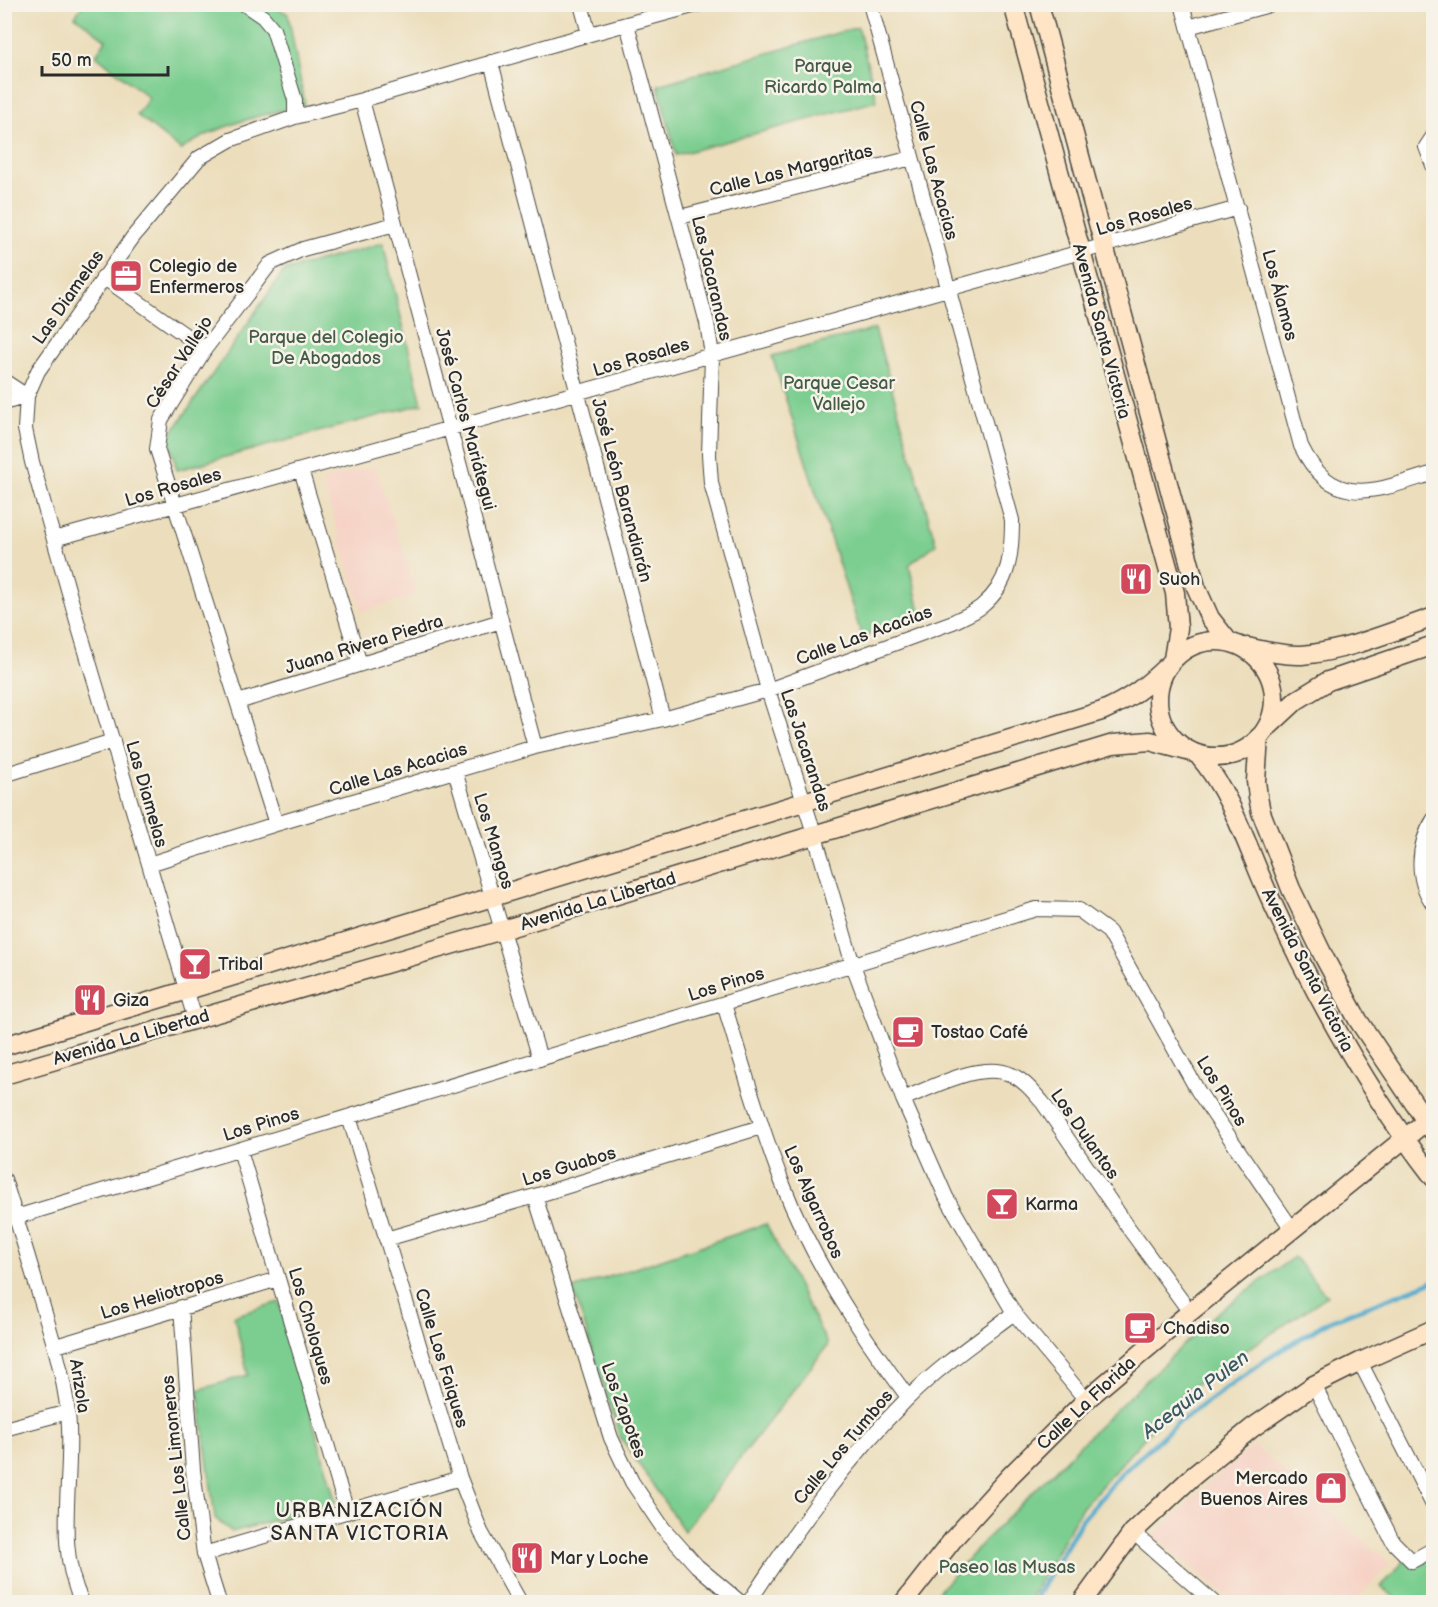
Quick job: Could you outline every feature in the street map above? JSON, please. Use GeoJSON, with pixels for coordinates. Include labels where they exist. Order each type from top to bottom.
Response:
{"type":"FeatureCollection","features":[{"type":"Feature","properties":{"kind":"main road","name":"Avenida Santa Victoria"},"geometry":{"type":"LineString","coordinates":[[1012,4],[1174,593],[1178,628],[1170,663]]}},
{"type":"Feature","properties":{"kind":"main road","name":"Avenida Santa Victoria"},"geometry":{"type":"LineString","coordinates":[[1039,4],[1196,587],[1210,618],[1234,643]]}},
{"type":"Feature","properties":{"kind":"main road"},"geometry":{"type":"LineString","coordinates":[[1434,617],[1344,648],[1300,655],[1282,654],[1214,640],[1199,643],[1185,650],[1170,663],[1159,685],[1158,705],[1163,724],[1175,740],[1195,753],[1215,757],[1231,755],[1246,748],[1297,700],[1328,681],[1434,645]]}},
{"type":"Feature","properties":{"kind":"main road"},"geometry":{"type":"LineString","coordinates":[[1234,643],[1253,653],[1265,666],[1272,681],[1275,697],[1273,714],[1263,733]]}},
{"type":"Feature","properties":{"kind":"main road","name":"Avenida La Libertad"},"geometry":{"type":"LineString","coordinates":[[4,1046],[1102,711],[1141,690],[1170,663]]}},
{"type":"Feature","properties":{"kind":"main road","name":"Avenida Santa Victoria"},"geometry":{"type":"LineString","coordinates":[[1263,733],[1256,781],[1258,797],[1291,889],[1358,1020],[1431,1124]]}},
{"type":"Feature","properties":{"kind":"main road","name":"Avenida La Libertad"},"geometry":{"type":"LineString","coordinates":[[4,1075],[502,930],[1113,744],[1150,741],[1195,753]]}},
{"type":"Feature","properties":{"kind":"main road","name":"Avenida Santa Victoria"},"geometry":{"type":"LineString","coordinates":[[1195,753],[1222,788],[1270,899],[1337,1033],[1404,1140],[1434,1178]]}},
{"type":"Feature","properties":{"kind":"main road","name":"Calle La Florida"},"geometry":{"type":"LineString","coordinates":[[904,1602],[955,1537],[1005,1482],[1086,1400],[1292,1228],[1404,1140],[1431,1124]]}},
{"type":"Feature","properties":{"kind":"main road"},"geometry":{"type":"LineString","coordinates":[[1082,1602],[1133,1532],[1192,1477],[1252,1428],[1314,1385],[1434,1329]]}},
{"type":"Feature","properties":{"kind":"street"},"geometry":{"type":"LineString","coordinates":[[244,4],[264,17],[273,30],[295,100],[295,117]]}},
{"type":"Feature","properties":{"kind":"street"},"geometry":{"type":"LineString","coordinates":[[581,4],[589,34]]}},
{"type":"Feature","properties":{"kind":"street","name":"Las Diamelas"},"geometry":{"type":"LineString","coordinates":[[195,1018],[32,462],[25,429],[27,396],[38,371],[133,237],[199,158],[230,140],[295,117],[700,4]]}},
{"type":"Feature","properties":{"kind":"street","name":"Calle Las Acacias"},"geometry":{"type":"LineString","coordinates":[[149,864],[535,747],[663,719],[768,690],[953,622],[981,607],[1000,587],[1012,552],[1012,520],[870,4]]}},
{"type":"Feature","properties":{"kind":"street","name":"Los Álamos"},"geometry":{"type":"LineString","coordinates":[[1182,4],[1301,446],[1309,463],[1322,477],[1338,487],[1358,491],[1378,489],[1434,473]]}},
{"type":"Feature","properties":{"kind":"street"},"geometry":{"type":"LineString","coordinates":[[1188,27],[1273,4]]}},
{"type":"Feature","properties":{"kind":"street","name":"Las Jacarandas"},"geometry":{"type":"LineString","coordinates":[[627,24],[707,323],[712,356],[709,455],[711,483],[768,690],[853,965],[903,1099],[946,1197],[1014,1313],[1086,1400]]}},
{"type":"Feature","properties":{"kind":"street","name":"José León Barandiarán"},"geometry":{"type":"LineString","coordinates":[[491,62],[663,719]]}},
{"type":"Feature","properties":{"kind":"street","name":"José Carlos Mariátegui"},"geometry":{"type":"LineString","coordinates":[[362,100],[535,747]]}},
{"type":"Feature","properties":{"kind":"street"},"geometry":{"type":"LineString","coordinates":[[1434,135],[1426,147],[1434,168]]}},
{"type":"Feature","properties":{"kind":"street","name":"Calle Las Margaritas"},"geometry":{"type":"LineString","coordinates":[[680,217],[912,158]]}},
{"type":"Feature","properties":{"kind":"street","name":"Los Rosales"},"geometry":{"type":"LineString","coordinates":[[54,539],[1238,208]]}},
{"type":"Feature","properties":{"kind":"street","name":"César Vallejo"},"geometry":{"type":"LineString","coordinates":[[276,824],[157,449],[161,420],[205,349],[270,264],[303,249],[395,224]]}},
{"type":"Feature","properties":{"kind":"street"},"geometry":{"type":"LineString","coordinates":[[103,278],[205,349]]}},
{"type":"Feature","properties":{"kind":"street"},"geometry":{"type":"LineString","coordinates":[[4,381],[27,396]]}},
{"type":"Feature","properties":{"kind":"street"},"geometry":{"type":"LineString","coordinates":[[4,403],[27,396]]}},
{"type":"Feature","properties":{"kind":"street"},"geometry":{"type":"LineString","coordinates":[[300,470],[360,664]]}},
{"type":"Feature","properties":{"kind":"street","name":"Juana Rivera Piedra"},"geometry":{"type":"LineString","coordinates":[[238,702],[501,621]]}},
{"type":"Feature","properties":{"kind":"street"},"geometry":{"type":"LineString","coordinates":[[4,775],[113,741]]}},
{"type":"Feature","properties":{"kind":"street","name":"Los Mangos"},"geometry":{"type":"LineString","coordinates":[[455,771],[540,1059]]}},
{"type":"Feature","properties":{"kind":"street"},"geometry":{"type":"LineString","coordinates":[[1434,819],[1426,831],[1420,851],[1422,880],[1434,906]]}},
{"type":"Feature","properties":{"kind":"street","name":"Los Pinos"},"geometry":{"type":"LineString","coordinates":[[16,1217],[1036,909],[1079,910],[1109,932],[1198,1091],[1292,1228]]}},
{"type":"Feature","properties":{"kind":"street","name":"Los Algarrobos"},"geometry":{"type":"LineString","coordinates":[[724,1004],[761,1126],[783,1184],[812,1248],[839,1298],[868,1344],[908,1397]]}},
{"type":"Feature","properties":{"kind":"street","name":"Los Dulantos"},"geometry":{"type":"LineString","coordinates":[[903,1099],[963,1075],[992,1071],[1011,1074],[1029,1086],[1190,1312]]}},
{"type":"Feature","properties":{"kind":"street","name":"Calle Los Faiques"},"geometry":{"type":"LineString","coordinates":[[349,1117],[460,1479],[481,1532],[516,1602]]}},
{"type":"Feature","properties":{"kind":"street","name":"Los Guabos"},"geometry":{"type":"LineString","coordinates":[[386,1239],[535,1196],[761,1126]]}},
{"type":"Feature","properties":{"kind":"street","name":"Los Choloques"},"geometry":{"type":"LineString","coordinates":[[240,1150],[347,1512]]}},
{"type":"Feature","properties":{"kind":"street","name":"Arizola"},"geometry":{"type":"LineString","coordinates":[[4,1179],[56,1346],[68,1412],[70,1445],[66,1543],[70,1568],[82,1602]]}},
{"type":"Feature","properties":{"kind":"street","name":"Los Zapotes"},"geometry":{"type":"LineString","coordinates":[[535,1196],[611,1438],[632,1482],[663,1528],[697,1566],[740,1602]]}},
{"type":"Feature","properties":{"kind":"street","name":"Los Heliotropos"},"geometry":{"type":"LineString","coordinates":[[56,1346],[278,1279]]}},
{"type":"Feature","properties":{"kind":"street","name":"Calle Los Limoneros"},"geometry":{"type":"LineString","coordinates":[[182,1307],[193,1470],[204,1554],[219,1602]]}},
{"type":"Feature","properties":{"kind":"street","name":"Calle Los Tumbos"},"geometry":{"type":"LineString","coordinates":[[750,1602],[784,1548],[828,1487],[868,1440],[908,1397],[1014,1313]]}},
{"type":"Feature","properties":{"kind":"street"},"geometry":{"type":"LineString","coordinates":[[1360,1362],[1434,1507]]}},
{"type":"Feature","properties":{"kind":"street"},"geometry":{"type":"LineString","coordinates":[[1314,1385],[1393,1542],[1412,1561],[1434,1549]]}},
{"type":"Feature","properties":{"kind":"street"},"geometry":{"type":"LineString","coordinates":[[4,1429],[68,1412]]}},
{"type":"Feature","properties":{"kind":"street"},"geometry":{"type":"LineString","coordinates":[[204,1554],[460,1479]]}},
{"type":"Feature","properties":{"kind":"street"},"geometry":{"type":"LineString","coordinates":[[1133,1532],[1213,1602]]}},
{"type":"Feature","properties":{"kind":"shaded area"},"geometry":{"type":"Polygon","coordinates":[[[375,466],[418,595],[362,612],[322,480],[375,466]]]}},
{"type":"Feature","properties":{"kind":"shaded area"},"geometry":{"type":"Polygon","coordinates":[[[1254,1445],[1390,1563],[1356,1602],[1233,1602],[1154,1536],[1205,1487],[1254,1445]]]}},
{"type":"Feature","properties":{"kind":"green space"},"geometry":{"type":"Polygon","coordinates":[[[83,5],[273,5],[288,14],[305,105],[225,127],[181,150],[137,115],[149,98],[96,55],[106,40],[75,16],[83,5]]]}},
{"type":"Feature","properties":{"kind":"green space","name":"Parque Ricardo Palma"},"geometry":{"type":"Polygon","coordinates":[[[858,27],[877,101],[676,155],[658,85],[858,27]]]}},
{"type":"Feature","properties":{"kind":"green space","name":"Parque del Colegio De Abogados"},"geometry":{"type":"Polygon","coordinates":[[[383,243],[422,404],[177,470],[169,437],[284,271],[383,243]]]}},
{"type":"Feature","properties":{"kind":"green space","name":"Parque Cesar Vallejo"},"geometry":{"type":"Polygon","coordinates":[[[875,329],[936,544],[909,565],[921,616],[862,637],[772,356],[875,329]]]}},
{"type":"Feature","properties":{"kind":"green space"},"geometry":{"type":"Polygon","coordinates":[[[766,1224],[828,1345],[684,1531],[619,1435],[573,1289],[766,1224]]]}},
{"type":"Feature","properties":{"kind":"green space","name":"Paseo las Musas"},"geometry":{"type":"Polygon","coordinates":[[[1294,1257],[1327,1296],[1186,1391],[1081,1509],[1028,1602],[929,1602],[982,1543],[1108,1417],[1218,1312],[1294,1257]]]}},
{"type":"Feature","properties":{"kind":"green space"},"geometry":{"type":"Polygon","coordinates":[[[279,1302],[336,1503],[232,1532],[215,1518],[198,1390],[248,1375],[234,1316],[279,1302]]]}},
{"type":"Feature","properties":{"kind":"green space"},"geometry":{"type":"Polygon","coordinates":[[[1433,1558],[1433,1602],[1401,1602],[1381,1587],[1406,1559],[1418,1566],[1433,1558]]]}},
{"type":"Feature","properties":{"kind":"waterway","name":"Acequia Pulen"},"geometry":{"type":"LineString","coordinates":[[1033,1602],[1082,1520],[1121,1474],[1177,1423],[1268,1358],[1329,1321],[1434,1281]]}},
{"type":"Feature","properties":{"kind":"place","name":"Colegio de Enfermeros"},"geometry":{"type":"Point","coordinates":[126,276]}},
{"type":"Feature","properties":{"kind":"place","name":"Suoh"},"geometry":{"type":"Point","coordinates":[1136,579]}},
{"type":"Feature","properties":{"kind":"place","name":"Tribal"},"geometry":{"type":"Point","coordinates":[195,964]}},
{"type":"Feature","properties":{"kind":"place","name":"Giza"},"geometry":{"type":"Point","coordinates":[90,1000]}},
{"type":"Feature","properties":{"kind":"place","name":"Tostao Café"},"geometry":{"type":"Point","coordinates":[908,1032]}},
{"type":"Feature","properties":{"kind":"place","name":"Karma"},"geometry":{"type":"Point","coordinates":[1002,1204]}},
{"type":"Feature","properties":{"kind":"place","name":"Chadiso"},"geometry":{"type":"Point","coordinates":[1140,1328]}},
{"type":"Feature","properties":{"kind":"place","name":"Mercado Buenos Aires"},"geometry":{"type":"Point","coordinates":[1331,1488]}},
{"type":"Feature","properties":{"kind":"place","name":"Mar y Loche"},"geometry":{"type":"Point","coordinates":[527,1558]}},
{"type":"Feature","properties":{"kind":"district","name":"URBANIZACIÓN SANTA VICTORIA"},"geometry":{"type":"Point","coordinates":[360,1522]}}]}
